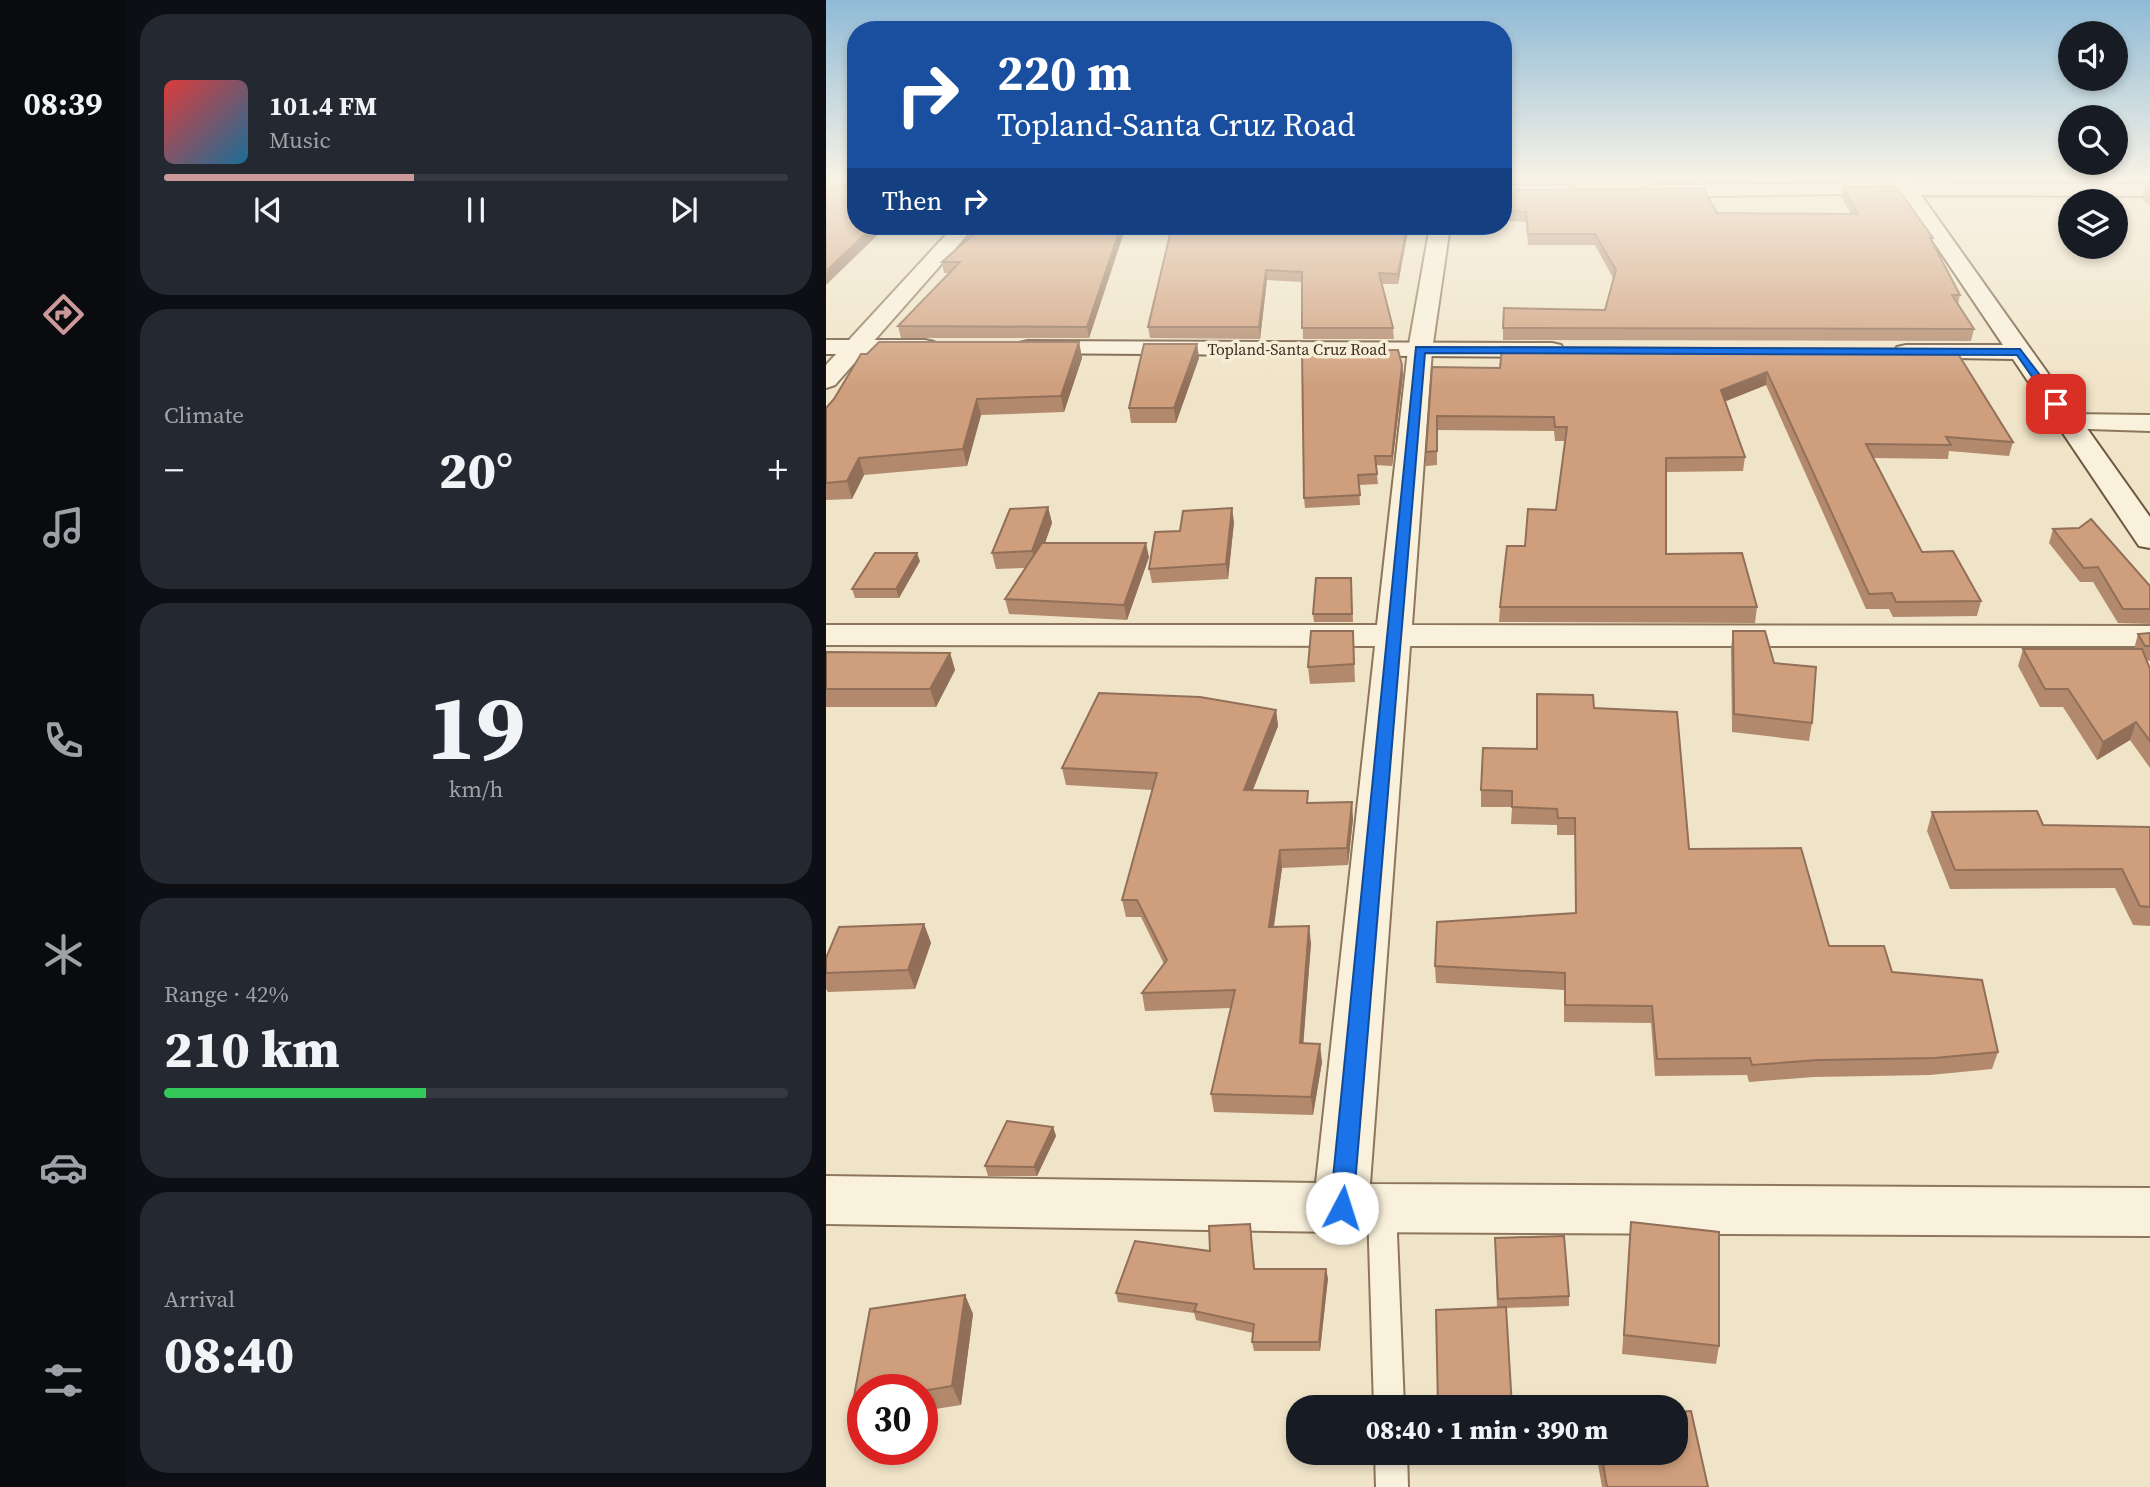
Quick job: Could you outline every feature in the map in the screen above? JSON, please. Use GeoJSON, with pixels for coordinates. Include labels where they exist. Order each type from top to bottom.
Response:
{"type":"FeatureCollection","features":[{"type":"Feature","properties":{"kind":"street"},"geometry":{"type":"LineString","coordinates":[[826,380],[944,249]]}},
{"type":"Feature","properties":{"kind":"street"},"geometry":{"type":"LineString","coordinates":[[1362,1208],[1395,636],[1420,350],[1436,249]]}},
{"type":"Feature","properties":{"kind":"street"},"geometry":{"type":"LineString","coordinates":[[1949,249],[2150,539]]}},
{"type":"Feature","properties":{"kind":"street"},"geometry":{"type":"LineString","coordinates":[[826,347],[953,347]]}},
{"type":"Feature","properties":{"kind":"street","name":"Topland-Santa Cruz Road"},"geometry":{"type":"LineString","coordinates":[[1007,347],[1573,350]]}},
{"type":"Feature","properties":{"kind":"street"},"geometry":{"type":"LineString","coordinates":[[1881,352],[2020,352]]}},
{"type":"Feature","properties":{"kind":"street"},"geometry":{"type":"LineString","coordinates":[[2068,422],[2150,423]]}},
{"type":"Feature","properties":{"kind":"street"},"geometry":{"type":"LineString","coordinates":[[826,635],[2150,636]]}},
{"type":"Feature","properties":{"kind":"street"},"geometry":{"type":"LineString","coordinates":[[826,1200],[1362,1208],[2150,1212]]}},
{"type":"Feature","properties":{"kind":"lane"},"geometry":{"type":"LineString","coordinates":[[1362,1208],[1387,1395]]}},
{"type":"Feature","properties":{"kind":"lane"},"geometry":{"type":"LineString","coordinates":[[1391,1465],[1392,1487]]}},
{"type":"Feature","properties":{"kind":"building"},"geometry":{"type":"Polygon","coordinates":[[[826,249],[849,249],[826,271],[826,249]]]}},
{"type":"Feature","properties":{"kind":"building"},"geometry":{"type":"Polygon","coordinates":[[[956,249],[1113,249],[1087,327],[898,326],[960,262],[942,262],[956,249]]]}},
{"type":"Feature","properties":{"kind":"building"},"geometry":{"type":"Polygon","coordinates":[[[1166,249],[1403,249],[1398,274],[1379,273],[1393,328],[1302,328],[1302,272],[1266,270],[1259,327],[1148,327],[1166,249]]]}},
{"type":"Feature","properties":{"kind":"building"},"geometry":{"type":"Polygon","coordinates":[[[1604,249],[1936,249],[1960,295],[1952,295],[1974,329],[1503,328],[1504,308],[1605,310],[1616,270],[1604,249]]]}},
{"type":"Feature","properties":{"kind":"building"},"geometry":{"type":"Polygon","coordinates":[[[879,342],[1079,342],[1061,396],[977,399],[963,449],[859,458],[847,481],[826,483],[826,408],[861,354],[867,354],[879,342]]]}},
{"type":"Feature","properties":{"kind":"building"},"geometry":{"type":"Polygon","coordinates":[[[1144,344],[1197,344],[1174,408],[1129,408],[1144,344]]]}},
{"type":"Feature","properties":{"kind":"building"},"geometry":{"type":"Polygon","coordinates":[[[1502,347],[1955,349],[2013,442],[1946,437],[1951,445],[1866,444],[1922,552],[1953,551],[1981,601],[1896,602],[1892,593],[1869,594],[1767,372],[1721,390],[1745,457],[1666,458],[1666,554],[1742,553],[1757,607],[1500,607],[1507,546],[1525,546],[1528,509],[1556,510],[1567,427],[1555,427],[1554,417],[1437,416],[1437,451],[1426,452],[1432,367],[1500,368],[1502,347]]]}},
{"type":"Feature","properties":{"kind":"building"},"geometry":{"type":"Polygon","coordinates":[[[1302,350],[1398,350],[1402,365],[1392,456],[1375,456],[1377,474],[1358,475],[1360,495],[1304,498],[1302,350]]]}},
{"type":"Feature","properties":{"kind":"building"},"geometry":{"type":"Polygon","coordinates":[[[1048,507],[1032,551],[992,553],[1010,509],[1048,507]]]}},
{"type":"Feature","properties":{"kind":"building"},"geometry":{"type":"Polygon","coordinates":[[[1232,508],[1226,564],[1149,569],[1155,532],[1180,531],[1183,511],[1232,508]]]}},
{"type":"Feature","properties":{"kind":"building"},"geometry":{"type":"Polygon","coordinates":[[[2091,519],[2150,586],[2150,609],[2123,609],[2098,567],[2084,568],[2053,529],[2079,528],[2091,519]]]}},
{"type":"Feature","properties":{"kind":"building"},"geometry":{"type":"Polygon","coordinates":[[[1042,543],[1146,543],[1124,605],[1005,599],[1042,543]]]}},
{"type":"Feature","properties":{"kind":"building"},"geometry":{"type":"Polygon","coordinates":[[[875,553],[917,553],[896,589],[852,589],[875,553]]]}},
{"type":"Feature","properties":{"kind":"building"},"geometry":{"type":"Polygon","coordinates":[[[1316,578],[1351,578],[1352,614],[1313,614],[1316,578]]]}},
{"type":"Feature","properties":{"kind":"building"},"geometry":{"type":"Polygon","coordinates":[[[1311,631],[1353,631],[1354,664],[1308,667],[1311,631]]]}},
{"type":"Feature","properties":{"kind":"building"},"geometry":{"type":"Polygon","coordinates":[[[1733,631],[1765,631],[1774,663],[1816,667],[1812,723],[1734,714],[1733,631]]]}},
{"type":"Feature","properties":{"kind":"building"},"geometry":{"type":"Polygon","coordinates":[[[2150,633],[2150,646],[2145,646],[2138,634],[2150,633]]]}},
{"type":"Feature","properties":{"kind":"building"},"geometry":{"type":"Polygon","coordinates":[[[2023,649],[2142,649],[2150,669],[2150,741],[2136,722],[2103,742],[2068,689],[2045,689],[2023,649]]]}},
{"type":"Feature","properties":{"kind":"building"},"geometry":{"type":"Polygon","coordinates":[[[826,652],[950,653],[930,689],[826,689],[826,652]]]}},
{"type":"Feature","properties":{"kind":"building"},"geometry":{"type":"Polygon","coordinates":[[[1099,693],[1200,697],[1276,710],[1244,790],[1308,791],[1307,803],[1352,802],[1347,848],[1280,850],[1269,927],[1309,926],[1300,1043],[1320,1044],[1311,1097],[1211,1094],[1235,990],[1142,993],[1167,960],[1137,900],[1122,900],[1157,773],[1062,768],[1099,693]]]}},
{"type":"Feature","properties":{"kind":"building"},"geometry":{"type":"Polygon","coordinates":[[[1537,694],[1593,695],[1594,708],[1677,712],[1689,849],[1801,848],[1829,946],[1884,946],[1892,972],[1982,980],[1998,1052],[1935,1058],[1818,1060],[1752,1065],[1750,1058],[1657,1059],[1652,1006],[1565,1005],[1565,973],[1435,966],[1437,922],[1576,913],[1575,818],[1558,818],[1557,809],[1512,807],[1512,791],[1481,790],[1483,748],[1537,749],[1537,694]]]}},
{"type":"Feature","properties":{"kind":"building"},"geometry":{"type":"Polygon","coordinates":[[[2037,811],[2043,825],[2150,827],[2150,907],[2140,906],[2122,869],[1955,870],[1932,812],[2037,811]]]}},
{"type":"Feature","properties":{"kind":"building"},"geometry":{"type":"Polygon","coordinates":[[[924,924],[908,970],[826,973],[826,958],[839,927],[924,924]]]}},
{"type":"Feature","properties":{"kind":"building"},"geometry":{"type":"Polygon","coordinates":[[[1007,1121],[1053,1127],[1034,1167],[985,1166],[1007,1121]]]}},
{"type":"Feature","properties":{"kind":"building"},"geometry":{"type":"Polygon","coordinates":[[[1631,1222],[1719,1232],[1719,1346],[1624,1335],[1631,1222]]]}},
{"type":"Feature","properties":{"kind":"building"},"geometry":{"type":"Polygon","coordinates":[[[1250,1224],[1254,1269],[1326,1269],[1319,1342],[1252,1342],[1254,1324],[1194,1311],[1197,1304],[1116,1293],[1135,1241],[1210,1251],[1209,1226],[1250,1224]]]}},
{"type":"Feature","properties":{"kind":"building"},"geometry":{"type":"Polygon","coordinates":[[[1564,1236],[1569,1296],[1498,1299],[1495,1238],[1564,1236]]]}},
{"type":"Feature","properties":{"kind":"building"},"geometry":{"type":"Polygon","coordinates":[[[965,1295],[952,1386],[938,1388],[938,1374],[858,1374],[870,1309],[965,1295]]]}},
{"type":"Feature","properties":{"kind":"building"},"geometry":{"type":"Polygon","coordinates":[[[1506,1307],[1511,1395],[1438,1395],[1436,1310],[1506,1307]]]}},
{"type":"Feature","properties":{"kind":"building"},"geometry":{"type":"Polygon","coordinates":[[[1688,1411],[1691,1411],[1708,1487],[1607,1487],[1603,1465],[1688,1465],[1688,1411]]]}},
{"type":"Feature","properties":{"kind":"route"},"geometry":{"type":"LineString","coordinates":[[1342,1208],[1420,350],[2020,352],[2056,404]]}}]}
